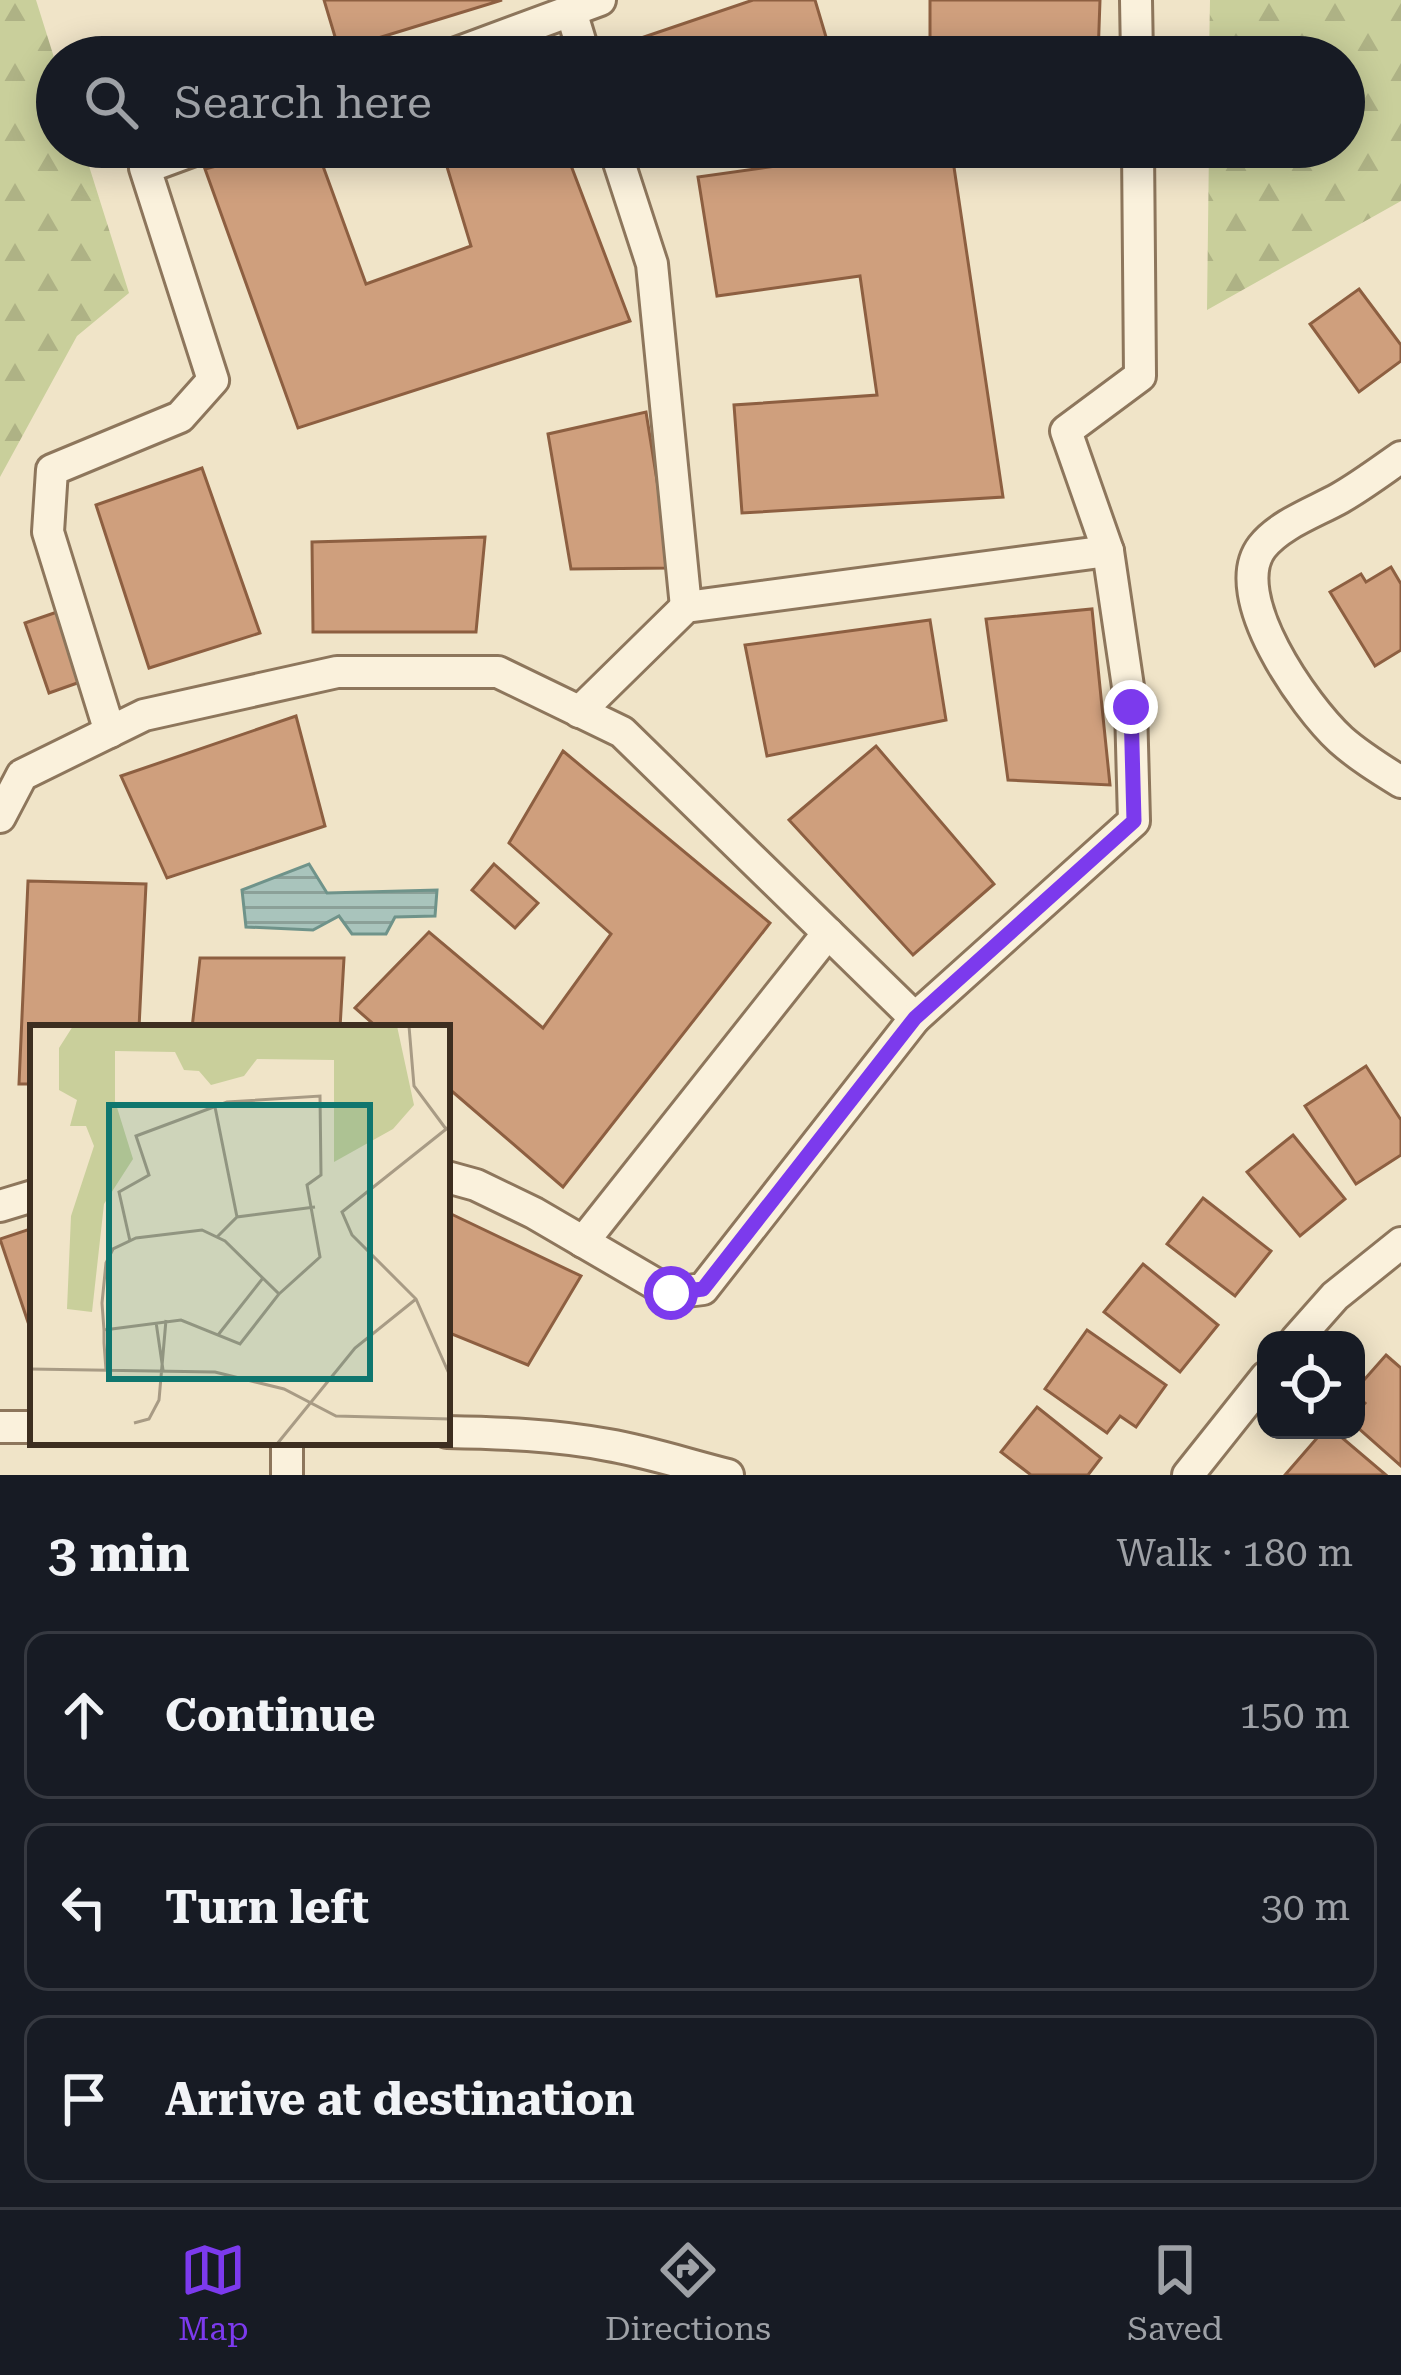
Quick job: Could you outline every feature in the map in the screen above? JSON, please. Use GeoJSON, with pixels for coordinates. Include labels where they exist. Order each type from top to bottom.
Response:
{"type":"FeatureCollection","features":[{"type":"Feature","properties":{"kind":"street"},"geometry":{"type":"LineString","coordinates":[[1136,0],[1137,36]]}},
{"type":"Feature","properties":{"kind":"street"},"geometry":{"type":"LineString","coordinates":[[502,36],[585,5],[585,36]]}},
{"type":"Feature","properties":{"kind":"street"},"geometry":{"type":"LineString","coordinates":[[110,732],[48,532],[52,470],[180,417],[213,380],[145,168]]}},
{"type":"Feature","properties":{"kind":"street"},"geometry":{"type":"LineString","coordinates":[[621,168],[652,264],[686,607]]}},
{"type":"Feature","properties":{"kind":"street"},"geometry":{"type":"LineString","coordinates":[[450,1179],[476,1185],[534,1213],[671,1293],[703,1289],[915,1018],[1134,821],[1131,707],[1108,551],[1066,431],[1140,376],[1138,168]]}},
{"type":"Feature","properties":{"kind":"street"},"geometry":{"type":"LineString","coordinates":[[1401,457],[1283,529],[1264,544],[1254,567],[1254,592],[1292,682],[1342,741],[1401,782]]}},
{"type":"Feature","properties":{"kind":"street"},"geometry":{"type":"LineString","coordinates":[[580,712],[686,607],[1108,551]]}},
{"type":"Feature","properties":{"kind":"street"},"geometry":{"type":"LineString","coordinates":[[0,817],[22,775],[144,715],[337,672],[498,673],[622,732],[915,1018]]}},
{"type":"Feature","properties":{"kind":"street"},"geometry":{"type":"LineString","coordinates":[[583,1242],[828,933]]}},
{"type":"Feature","properties":{"kind":"street"},"geometry":{"type":"LineString","coordinates":[[0,1206],[30,1197]]}},
{"type":"Feature","properties":{"kind":"street"},"geometry":{"type":"LineString","coordinates":[[1304,1331],[1340,1292],[1401,1243]]}},
{"type":"Feature","properties":{"kind":"street"},"geometry":{"type":"LineString","coordinates":[[1188,1475],[1257,1388]]}},
{"type":"Feature","properties":{"kind":"street"},"geometry":{"type":"LineString","coordinates":[[450,1432],[526,1434],[610,1445],[728,1475]]}},
{"type":"Feature","properties":{"kind":"street"},"geometry":{"type":"LineString","coordinates":[[286,1475],[287,1445]]}},
{"type":"Feature","properties":{"kind":"green space"},"geometry":{"type":"Polygon","coordinates":[[[0,0],[36,0],[47,36],[36,36],[36,168],[90,168],[129,293],[77,336],[0,477],[0,0]]]}},
{"type":"Feature","properties":{"kind":"green space"},"geometry":{"type":"Polygon","coordinates":[[[1210,0],[1401,0],[1401,201],[1207,310],[1209,168],[1365,168],[1365,36],[1209,36],[1210,0]]]}},
{"type":"Feature","properties":{"kind":"water"},"geometry":{"type":"Polygon","coordinates":[[[309,864],[327,893],[437,890],[435,916],[395,917],[386,934],[352,934],[339,916],[313,930],[246,927],[242,890],[309,864]]]}},
{"type":"Feature","properties":{"kind":"building"},"geometry":{"type":"Polygon","coordinates":[[[324,0],[502,0],[385,36],[335,36],[324,0]]]}},
{"type":"Feature","properties":{"kind":"building"},"geometry":{"type":"Polygon","coordinates":[[[753,0],[815,0],[826,36],[647,36],[753,0]]]}},
{"type":"Feature","properties":{"kind":"building"},"geometry":{"type":"Polygon","coordinates":[[[930,0],[1100,0],[1099,36],[930,36],[930,0]]]}},
{"type":"Feature","properties":{"kind":"building"},"geometry":{"type":"Polygon","coordinates":[[[324,168],[366,284],[471,246],[447,168],[572,168],[630,321],[298,428],[205,169],[324,168]]]}},
{"type":"Feature","properties":{"kind":"building"},"geometry":{"type":"Polygon","coordinates":[[[762,168],[954,168],[1003,497],[742,513],[734,405],[877,395],[860,276],[717,296],[698,177],[762,168]]]}},
{"type":"Feature","properties":{"kind":"building"},"geometry":{"type":"Polygon","coordinates":[[[1359,289],[1401,345],[1401,361],[1359,392],[1310,324],[1359,289]]]}},
{"type":"Feature","properties":{"kind":"building"},"geometry":{"type":"Polygon","coordinates":[[[646,412],[671,568],[571,569],[548,434],[646,412]]]}},
{"type":"Feature","properties":{"kind":"building"},"geometry":{"type":"Polygon","coordinates":[[[202,468],[260,633],[149,668],[96,505],[202,468]]]}},
{"type":"Feature","properties":{"kind":"building"},"geometry":{"type":"Polygon","coordinates":[[[485,537],[476,632],[313,632],[312,542],[485,537]]]}},
{"type":"Feature","properties":{"kind":"building"},"geometry":{"type":"Polygon","coordinates":[[[1391,567],[1401,584],[1401,650],[1375,666],[1330,592],[1361,574],[1366,582],[1391,567]]]}},
{"type":"Feature","properties":{"kind":"building"},"geometry":{"type":"Polygon","coordinates":[[[1092,609],[1110,785],[1008,780],[986,619],[1092,609]]]}},
{"type":"Feature","properties":{"kind":"building"},"geometry":{"type":"Polygon","coordinates":[[[60,611],[83,681],[49,693],[25,623],[60,611]]]}},
{"type":"Feature","properties":{"kind":"building"},"geometry":{"type":"Polygon","coordinates":[[[930,620],[946,720],[767,756],[745,645],[930,620]]]}},
{"type":"Feature","properties":{"kind":"building"},"geometry":{"type":"Polygon","coordinates":[[[296,716],[325,826],[167,878],[121,776],[296,716]]]}},
{"type":"Feature","properties":{"kind":"building"},"geometry":{"type":"Polygon","coordinates":[[[876,746],[994,884],[913,955],[789,820],[876,746]]]}},
{"type":"Feature","properties":{"kind":"building"},"geometry":{"type":"Polygon","coordinates":[[[563,751],[770,923],[563,1187],[450,1090],[450,1025],[375,1025],[355,1008],[429,932],[543,1028],[611,934],[509,843],[563,751]]]}},
{"type":"Feature","properties":{"kind":"building"},"geometry":{"type":"Polygon","coordinates":[[[494,864],[538,903],[515,928],[472,890],[494,864]]]}},
{"type":"Feature","properties":{"kind":"building"},"geometry":{"type":"Polygon","coordinates":[[[28,881],[146,884],[139,1025],[30,1025],[30,1084],[19,1084],[28,881]]]}},
{"type":"Feature","properties":{"kind":"building"},"geometry":{"type":"Polygon","coordinates":[[[200,958],[344,958],[340,1025],[192,1025],[200,958]]]}},
{"type":"Feature","properties":{"kind":"building"},"geometry":{"type":"Polygon","coordinates":[[[1366,1066],[1401,1120],[1401,1155],[1356,1184],[1305,1106],[1366,1066]]]}},
{"type":"Feature","properties":{"kind":"building"},"geometry":{"type":"Polygon","coordinates":[[[1293,1135],[1345,1199],[1300,1236],[1247,1172],[1293,1135]]]}},
{"type":"Feature","properties":{"kind":"building"},"geometry":{"type":"Polygon","coordinates":[[[1203,1198],[1271,1251],[1235,1296],[1167,1244],[1203,1198]]]}},
{"type":"Feature","properties":{"kind":"building"},"geometry":{"type":"Polygon","coordinates":[[[450,1213],[581,1276],[528,1365],[450,1333],[450,1213]]]}},
{"type":"Feature","properties":{"kind":"building"},"geometry":{"type":"Polygon","coordinates":[[[30,1229],[30,1328],[0,1239],[30,1229]]]}},
{"type":"Feature","properties":{"kind":"building"},"geometry":{"type":"Polygon","coordinates":[[[1143,1264],[1218,1325],[1180,1372],[1104,1312],[1143,1264]]]}},
{"type":"Feature","properties":{"kind":"building"},"geometry":{"type":"Polygon","coordinates":[[[1087,1330],[1166,1385],[1136,1427],[1120,1416],[1107,1433],[1045,1389],[1087,1330]]]}},
{"type":"Feature","properties":{"kind":"building"},"geometry":{"type":"Polygon","coordinates":[[[1386,1355],[1401,1368],[1401,1466],[1365,1434],[1365,1379],[1386,1355]]]}},
{"type":"Feature","properties":{"kind":"building"},"geometry":{"type":"Polygon","coordinates":[[[1037,1407],[1101,1458],[1088,1475],[1031,1475],[1001,1452],[1037,1407]]]}},
{"type":"Feature","properties":{"kind":"building"},"geometry":{"type":"Polygon","coordinates":[[[1316,1439],[1344,1439],[1386,1475],[1285,1475],[1316,1439]]]}},
{"type":"Feature","properties":{"kind":"route"},"geometry":{"type":"LineString","coordinates":[[671,1293],[703,1289],[915,1018],[1134,821],[1131,707]]}}]}
